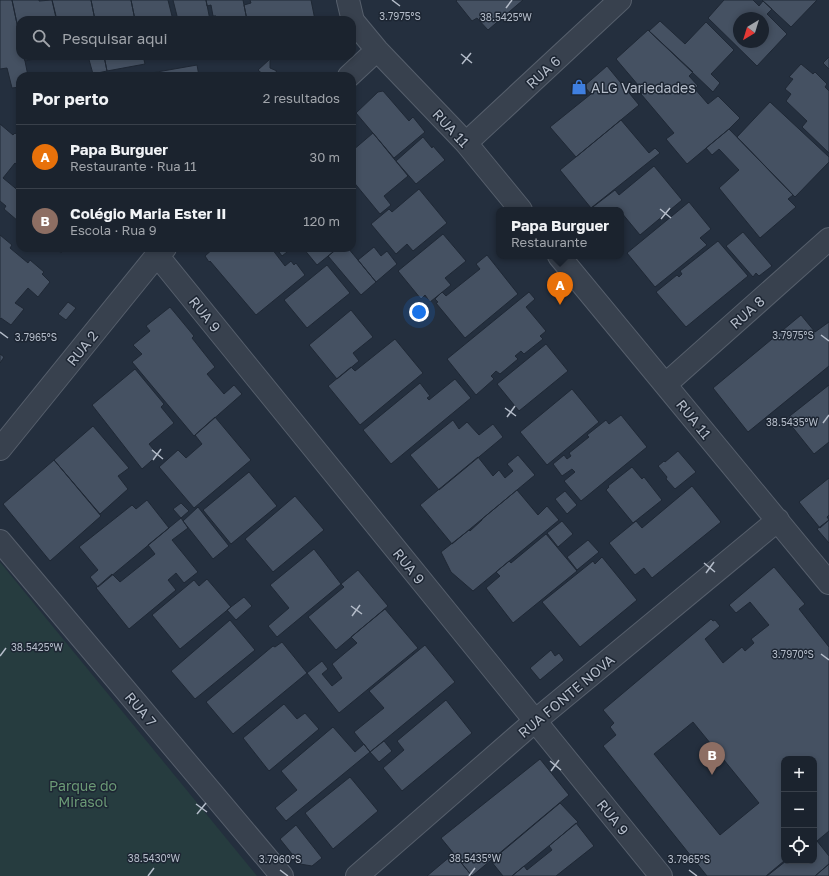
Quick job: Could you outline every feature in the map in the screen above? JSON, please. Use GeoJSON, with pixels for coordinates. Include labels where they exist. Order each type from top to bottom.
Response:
{"type":"FeatureCollection","features":[{"type":"Feature","properties":{"kind":"street"},"geometry":{"type":"LineString","coordinates":[[348,0],[352,16]]}},
{"type":"Feature","properties":{"kind":"street","name":"RUA 6"},"geometry":{"type":"LineString","coordinates":[[466,143],[620,0]]}},
{"type":"Feature","properties":{"kind":"street"},"geometry":{"type":"LineString","coordinates":[[353,72],[377,50],[356,25]]}},
{"type":"Feature","properties":{"kind":"street","name":"RUA 11"},"geometry":{"type":"LineString","coordinates":[[377,50],[466,143],[519,207]]}},
{"type":"Feature","properties":{"kind":"street","name":"RUA 8"},"geometry":{"type":"LineString","coordinates":[[666,384],[829,239]]}},
{"type":"Feature","properties":{"kind":"street","name":"RUA 2"},"geometry":{"type":"LineString","coordinates":[[0,449],[161,252]]}},
{"type":"Feature","properties":{"kind":"street","name":"RUA 9"},"geometry":{"type":"LineString","coordinates":[[161,252],[535,721],[661,876]]}},
{"type":"Feature","properties":{"kind":"street","name":"RUA 11"},"geometry":{"type":"LineString","coordinates":[[562,259],[829,582]]}},
{"type":"Feature","properties":{"kind":"street","name":"RUA FONTE NOVA"},"geometry":{"type":"LineString","coordinates":[[357,876],[535,721],[778,520]]}},
{"type":"Feature","properties":{"kind":"street","name":"RUA 7"},"geometry":{"type":"LineString","coordinates":[[0,541],[282,876]]}},
{"type":"Feature","properties":{"kind":"green space","name":"Parque do Mirasol"},"geometry":{"type":"Polygon","coordinates":[[[0,562],[257,876],[0,876],[0,562]]]}},
{"type":"Feature","properties":{"kind":"building"},"geometry":{"type":"Polygon","coordinates":[[[0,0],[12,0],[16,19],[16,60],[25,60],[27,72],[16,72],[16,88],[12,88],[7,68],[0,69],[0,0]]]}},
{"type":"Feature","properties":{"kind":"building"},"geometry":{"type":"Polygon","coordinates":[[[12,0],[52,0],[56,16],[16,16],[16,19],[12,0]]]}},
{"type":"Feature","properties":{"kind":"building"},"geometry":{"type":"Polygon","coordinates":[[[52,0],[91,0],[94,16],[56,16],[52,0]]]}},
{"type":"Feature","properties":{"kind":"building"},"geometry":{"type":"Polygon","coordinates":[[[91,0],[131,0],[134,16],[94,16],[91,0]]]}},
{"type":"Feature","properties":{"kind":"building"},"geometry":{"type":"Polygon","coordinates":[[[131,0],[168,0],[172,16],[134,16],[131,0]]]}},
{"type":"Feature","properties":{"kind":"building"},"geometry":{"type":"Polygon","coordinates":[[[173,0],[206,0],[209,16],[177,16],[173,0]]]}},
{"type":"Feature","properties":{"kind":"building"},"geometry":{"type":"Polygon","coordinates":[[[206,0],[243,0],[246,16],[213,16],[211,5],[207,6],[206,0]]]}},
{"type":"Feature","properties":{"kind":"building"},"geometry":{"type":"Polygon","coordinates":[[[250,0],[311,0],[314,16],[246,16],[244,5],[251,3],[250,0]]]}},
{"type":"Feature","properties":{"kind":"building"},"geometry":{"type":"Polygon","coordinates":[[[523,0],[488,30],[477,18],[472,21],[456,1],[523,0]]]}},
{"type":"Feature","properties":{"kind":"building"},"geometry":{"type":"Polygon","coordinates":[[[724,0],[753,0],[759,6],[763,1],[772,9],[769,12],[733,12],[733,42],[708,18],[724,0]]]}},
{"type":"Feature","properties":{"kind":"building"},"geometry":{"type":"Polygon","coordinates":[[[762,0],[817,0],[791,27],[762,0]]]}},
{"type":"Feature","properties":{"kind":"building"},"geometry":{"type":"Polygon","coordinates":[[[769,16],[787,34],[757,66],[739,48],[769,48],[769,16]]]}},
{"type":"Feature","properties":{"kind":"building"},"geometry":{"type":"Polygon","coordinates":[[[660,21],[685,44],[706,22],[734,50],[711,74],[720,83],[713,92],[649,31],[660,21]]]}},
{"type":"Feature","properties":{"kind":"building"},"geometry":{"type":"Polygon","coordinates":[[[648,30],[693,72],[689,76],[698,86],[695,89],[708,104],[718,96],[740,118],[687,164],[666,139],[674,133],[641,94],[644,92],[616,59],[648,30]]]}},
{"type":"Feature","properties":{"kind":"building"},"geometry":{"type":"Polygon","coordinates":[[[829,57],[829,69],[823,63],[829,57]]]}},
{"type":"Feature","properties":{"kind":"building"},"geometry":{"type":"Polygon","coordinates":[[[89,60],[105,60],[107,71],[92,72],[89,60]]]}},
{"type":"Feature","properties":{"kind":"building"},"geometry":{"type":"Polygon","coordinates":[[[105,60],[144,60],[145,64],[107,71],[105,60]]]}},
{"type":"Feature","properties":{"kind":"building"},"geometry":{"type":"Polygon","coordinates":[[[270,60],[270,68],[277,71],[260,72],[258,70],[270,60]]]}},
{"type":"Feature","properties":{"kind":"building"},"geometry":{"type":"Polygon","coordinates":[[[801,64],[813,74],[815,72],[827,84],[825,87],[829,91],[829,153],[802,127],[807,121],[786,101],[791,94],[785,89],[793,79],[789,77],[801,64]]]}},
{"type":"Feature","properties":{"kind":"building"},"geometry":{"type":"Polygon","coordinates":[[[197,65],[198,72],[157,72],[197,65]]]}},
{"type":"Feature","properties":{"kind":"building"},"geometry":{"type":"Polygon","coordinates":[[[607,66],[639,105],[576,157],[550,127],[591,94],[584,86],[607,66]]]}},
{"type":"Feature","properties":{"kind":"building"},"geometry":{"type":"Polygon","coordinates":[[[383,91],[409,121],[413,117],[425,132],[394,158],[356,113],[378,92],[383,91]]]}},
{"type":"Feature","properties":{"kind":"building"},"geometry":{"type":"Polygon","coordinates":[[[770,102],[829,157],[829,162],[795,197],[737,137],[770,102]]]}},
{"type":"Feature","properties":{"kind":"building"},"geometry":{"type":"Polygon","coordinates":[[[621,120],[649,153],[655,148],[660,153],[592,207],[590,207],[560,170],[621,120]]]}},
{"type":"Feature","properties":{"kind":"building"},"geometry":{"type":"Polygon","coordinates":[[[0,124],[13,135],[16,134],[16,164],[15,163],[3,178],[16,189],[16,219],[4,209],[6,206],[0,201],[0,124]]]}},
{"type":"Feature","properties":{"kind":"building"},"geometry":{"type":"Polygon","coordinates":[[[729,129],[793,195],[788,199],[796,207],[760,238],[719,188],[739,170],[719,149],[712,155],[706,148],[729,129]]]}},
{"type":"Feature","properties":{"kind":"building"},"geometry":{"type":"Polygon","coordinates":[[[373,133],[408,176],[384,196],[391,205],[380,214],[356,185],[356,148],[373,133]]]}},
{"type":"Feature","properties":{"kind":"building"},"geometry":{"type":"Polygon","coordinates":[[[423,137],[445,160],[416,184],[396,161],[423,137]]]}},
{"type":"Feature","properties":{"kind":"building"},"geometry":{"type":"Polygon","coordinates":[[[654,166],[682,200],[640,235],[624,216],[624,207],[593,207],[615,190],[619,195],[654,166]]]}},
{"type":"Feature","properties":{"kind":"building"},"geometry":{"type":"Polygon","coordinates":[[[419,189],[447,223],[413,251],[407,244],[396,254],[371,224],[389,209],[392,212],[419,189]]]}},
{"type":"Feature","properties":{"kind":"building"},"geometry":{"type":"Polygon","coordinates":[[[689,202],[711,229],[700,238],[707,245],[655,287],[627,253],[689,202]]]}},
{"type":"Feature","properties":{"kind":"building"},"geometry":{"type":"Polygon","coordinates":[[[743,232],[772,266],[759,276],[756,273],[753,277],[726,246],[743,232]]]}},
{"type":"Feature","properties":{"kind":"building"},"geometry":{"type":"Polygon","coordinates":[[[443,234],[466,261],[445,278],[451,285],[430,302],[425,295],[421,299],[398,271],[443,234]]]}},
{"type":"Feature","properties":{"kind":"building"},"geometry":{"type":"Polygon","coordinates":[[[0,235],[12,245],[10,248],[28,263],[30,260],[44,272],[42,274],[50,282],[38,297],[28,288],[15,303],[24,309],[11,325],[1,318],[0,319],[0,235]]]}},
{"type":"Feature","properties":{"kind":"building"},"geometry":{"type":"Polygon","coordinates":[[[718,241],[748,276],[686,327],[656,292],[677,275],[679,277],[682,274],[680,271],[718,241]]]}},
{"type":"Feature","properties":{"kind":"building"},"geometry":{"type":"Polygon","coordinates":[[[374,247],[381,256],[387,251],[397,264],[376,282],[358,260],[374,247]]]}},
{"type":"Feature","properties":{"kind":"building"},"geometry":{"type":"Polygon","coordinates":[[[210,252],[274,252],[285,266],[291,261],[294,265],[296,263],[305,275],[256,315],[205,256],[210,252]]]}},
{"type":"Feature","properties":{"kind":"building"},"geometry":{"type":"Polygon","coordinates":[[[279,252],[287,252],[282,256],[279,252]]]}},
{"type":"Feature","properties":{"kind":"building"},"geometry":{"type":"Polygon","coordinates":[[[306,252],[333,252],[317,265],[306,252]]]}},
{"type":"Feature","properties":{"kind":"building"},"geometry":{"type":"Polygon","coordinates":[[[333,252],[351,252],[376,282],[361,295],[328,256],[333,252]]]}},
{"type":"Feature","properties":{"kind":"building"},"geometry":{"type":"Polygon","coordinates":[[[487,255],[518,294],[465,338],[436,303],[438,302],[435,299],[442,292],[446,296],[480,269],[476,264],[487,255]]]}},
{"type":"Feature","properties":{"kind":"building"},"geometry":{"type":"Polygon","coordinates":[[[327,265],[350,293],[307,328],[284,300],[327,265]]]}},
{"type":"Feature","properties":{"kind":"building"},"geometry":{"type":"Polygon","coordinates":[[[529,292],[535,299],[526,307],[546,331],[540,336],[543,339],[524,354],[521,351],[515,356],[518,359],[500,374],[496,371],[491,376],[494,379],[476,395],[447,359],[529,292]]]}},
{"type":"Feature","properties":{"kind":"building"},"geometry":{"type":"Polygon","coordinates":[[[68,302],[76,308],[66,320],[58,314],[68,302]]]}},
{"type":"Feature","properties":{"kind":"building"},"geometry":{"type":"Polygon","coordinates":[[[170,307],[194,336],[192,338],[215,367],[207,374],[224,394],[234,385],[242,394],[194,436],[132,362],[142,354],[133,345],[150,331],[146,326],[170,307]]]}},
{"type":"Feature","properties":{"kind":"building"},"geometry":{"type":"Polygon","coordinates":[[[351,310],[373,337],[353,353],[359,361],[337,379],[309,345],[351,310]]]}},
{"type":"Feature","properties":{"kind":"building"},"geometry":{"type":"Polygon","coordinates":[[[801,315],[815,332],[829,322],[829,366],[748,432],[713,388],[801,315]]]}},
{"type":"Feature","properties":{"kind":"building"},"geometry":{"type":"Polygon","coordinates":[[[395,339],[423,373],[360,425],[328,386],[351,367],[355,371],[395,339]]]}},
{"type":"Feature","properties":{"kind":"building"},"geometry":{"type":"Polygon","coordinates":[[[546,344],[568,371],[519,411],[497,384],[546,344]]]}},
{"type":"Feature","properties":{"kind":"building"},"geometry":{"type":"Polygon","coordinates":[[[0,354],[4,357],[0,363],[0,354]]]}},
{"type":"Feature","properties":{"kind":"building"},"geometry":{"type":"Polygon","coordinates":[[[135,369],[164,404],[161,407],[174,423],[149,444],[158,455],[142,469],[92,405],[135,369]]]}},
{"type":"Feature","properties":{"kind":"building"},"geometry":{"type":"Polygon","coordinates":[[[455,379],[471,398],[391,464],[363,430],[420,383],[430,396],[427,398],[429,400],[455,379]]]}},
{"type":"Feature","properties":{"kind":"building"},"geometry":{"type":"Polygon","coordinates":[[[829,385],[829,442],[814,454],[786,419],[829,385]]]}},
{"type":"Feature","properties":{"kind":"building"},"geometry":{"type":"Polygon","coordinates":[[[572,389],[599,422],[547,465],[520,432],[572,389]]]}},
{"type":"Feature","properties":{"kind":"building"},"geometry":{"type":"Polygon","coordinates":[[[621,415],[647,447],[581,501],[564,481],[575,472],[572,469],[562,476],[553,464],[564,455],[567,459],[571,456],[569,453],[589,437],[587,435],[606,420],[609,424],[621,415]]]}},
{"type":"Feature","properties":{"kind":"building"},"geometry":{"type":"Polygon","coordinates":[[[215,417],[251,460],[194,508],[159,467],[178,450],[186,458],[202,444],[195,435],[215,417]]]}},
{"type":"Feature","properties":{"kind":"building"},"geometry":{"type":"Polygon","coordinates":[[[453,420],[459,429],[467,422],[479,435],[493,424],[503,437],[439,490],[410,455],[453,420]]]}},
{"type":"Feature","properties":{"kind":"building"},"geometry":{"type":"Polygon","coordinates":[[[93,426],[129,468],[118,476],[128,489],[100,514],[54,460],[93,426]]]}},
{"type":"Feature","properties":{"kind":"building"},"geometry":{"type":"Polygon","coordinates":[[[678,451],[696,472],[675,489],[666,479],[667,477],[658,466],[678,451]]]}},
{"type":"Feature","properties":{"kind":"building"},"geometry":{"type":"Polygon","coordinates":[[[518,455],[535,475],[452,544],[420,505],[478,457],[493,476],[499,470],[505,478],[513,471],[507,464],[518,455]]]}},
{"type":"Feature","properties":{"kind":"building"},"geometry":{"type":"Polygon","coordinates":[[[54,460],[101,516],[50,561],[3,504],[54,460]]]}},
{"type":"Feature","properties":{"kind":"building"},"geometry":{"type":"Polygon","coordinates":[[[632,467],[642,479],[644,477],[662,500],[633,523],[606,490],[609,487],[608,486],[632,467]]]}},
{"type":"Feature","properties":{"kind":"building"},"geometry":{"type":"Polygon","coordinates":[[[249,472],[277,506],[231,544],[203,510],[249,472]]]}},
{"type":"Feature","properties":{"kind":"building"},"geometry":{"type":"Polygon","coordinates":[[[829,478],[829,515],[827,517],[829,520],[820,528],[799,502],[829,478]]]}},
{"type":"Feature","properties":{"kind":"building"},"geometry":{"type":"Polygon","coordinates":[[[692,486],[721,522],[652,578],[644,568],[635,575],[609,543],[636,521],[642,528],[692,486]]]}},
{"type":"Feature","properties":{"kind":"building"},"geometry":{"type":"Polygon","coordinates":[[[517,490],[538,515],[547,506],[559,520],[473,591],[451,572],[441,552],[469,530],[470,531],[517,490]]]}},
{"type":"Feature","properties":{"kind":"building"},"geometry":{"type":"Polygon","coordinates":[[[565,491],[577,505],[567,514],[555,499],[565,491]]]}},
{"type":"Feature","properties":{"kind":"building"},"geometry":{"type":"Polygon","coordinates":[[[295,496],[324,530],[273,572],[245,539],[295,496]]]}},
{"type":"Feature","properties":{"kind":"building"},"geometry":{"type":"Polygon","coordinates":[[[147,500],[169,528],[98,587],[90,577],[98,570],[79,547],[132,505],[136,509],[147,500]]]}},
{"type":"Feature","properties":{"kind":"building"},"geometry":{"type":"Polygon","coordinates":[[[181,503],[189,511],[181,518],[173,509],[181,503]]]}},
{"type":"Feature","properties":{"kind":"building"},"geometry":{"type":"Polygon","coordinates":[[[198,507],[229,546],[213,559],[183,521],[198,507]]]}},
{"type":"Feature","properties":{"kind":"building"},"geometry":{"type":"Polygon","coordinates":[[[181,518],[188,528],[172,540],[198,572],[184,583],[176,573],[168,580],[176,590],[129,629],[96,588],[112,574],[120,582],[155,554],[148,545],[181,518]]]}},
{"type":"Feature","properties":{"kind":"building"},"geometry":{"type":"Polygon","coordinates":[[[829,520],[829,543],[817,529],[829,520]]]}},
{"type":"Feature","properties":{"kind":"building"},"geometry":{"type":"Polygon","coordinates":[[[562,521],[573,534],[558,547],[547,533],[562,521]]]}},
{"type":"Feature","properties":{"kind":"building"},"geometry":{"type":"Polygon","coordinates":[[[546,534],[577,571],[513,623],[486,588],[500,576],[496,572],[509,561],[511,563],[546,534]]]}},
{"type":"Feature","properties":{"kind":"building"},"geometry":{"type":"Polygon","coordinates":[[[588,540],[599,552],[577,570],[567,557],[588,540]]]}},
{"type":"Feature","properties":{"kind":"building"},"geometry":{"type":"Polygon","coordinates":[[[314,549],[341,584],[277,637],[268,626],[289,608],[270,585],[314,549]]]}},
{"type":"Feature","properties":{"kind":"building"},"geometry":{"type":"Polygon","coordinates":[[[602,557],[637,600],[580,647],[542,602],[593,561],[595,564],[602,557]]]}},
{"type":"Feature","properties":{"kind":"building"},"geometry":{"type":"Polygon","coordinates":[[[774,567],[805,604],[799,609],[829,647],[829,831],[817,841],[817,756],[781,756],[781,864],[766,876],[707,876],[603,746],[616,735],[610,727],[614,723],[603,710],[711,619],[713,621],[715,620],[720,626],[705,639],[723,663],[742,647],[745,651],[754,643],[751,639],[769,625],[750,602],[736,613],[729,605],[774,567]],[[693,722],[654,754],[720,835],[759,803],[693,722]]]}},
{"type":"Feature","properties":{"kind":"building"},"geometry":{"type":"Polygon","coordinates":[[[358,570],[388,606],[336,650],[308,617],[344,587],[341,584],[358,570]]]}},
{"type":"Feature","properties":{"kind":"building"},"geometry":{"type":"Polygon","coordinates":[[[207,579],[231,607],[180,649],[152,615],[194,580],[199,586],[207,579]]]}},
{"type":"Feature","properties":{"kind":"building"},"geometry":{"type":"Polygon","coordinates":[[[244,597],[252,606],[236,620],[227,610],[244,597]]]}},
{"type":"Feature","properties":{"kind":"building"},"geometry":{"type":"Polygon","coordinates":[[[385,609],[418,648],[339,713],[307,673],[322,661],[328,669],[322,674],[332,686],[342,678],[332,664],[357,643],[351,637],[385,609]]]}},
{"type":"Feature","properties":{"kind":"building"},"geometry":{"type":"Polygon","coordinates":[[[230,620],[255,650],[195,699],[171,671],[230,620]]]}},
{"type":"Feature","properties":{"kind":"building"},"geometry":{"type":"Polygon","coordinates":[[[282,642],[307,673],[233,734],[206,702],[273,646],[275,647],[282,642]]]}},
{"type":"Feature","properties":{"kind":"building"},"geometry":{"type":"Polygon","coordinates":[[[425,645],[455,682],[370,752],[354,732],[384,708],[369,691],[425,645]]]}},
{"type":"Feature","properties":{"kind":"building"},"geometry":{"type":"Polygon","coordinates":[[[551,650],[555,656],[559,653],[564,660],[540,680],[530,668],[551,650]]]}},
{"type":"Feature","properties":{"kind":"building"},"geometry":{"type":"Polygon","coordinates":[[[446,700],[472,733],[402,791],[383,768],[404,750],[397,741],[446,700]]]}},
{"type":"Feature","properties":{"kind":"building"},"geometry":{"type":"Polygon","coordinates":[[[284,704],[297,719],[305,713],[319,729],[269,771],[243,738],[284,704]]]}},
{"type":"Feature","properties":{"kind":"building"},"geometry":{"type":"Polygon","coordinates":[[[333,727],[355,752],[364,744],[370,752],[286,821],[275,808],[297,790],[281,771],[333,727]]]}},
{"type":"Feature","properties":{"kind":"building"},"geometry":{"type":"Polygon","coordinates":[[[384,741],[392,751],[379,762],[370,752],[384,741]]]}},
{"type":"Feature","properties":{"kind":"building"},"geometry":{"type":"Polygon","coordinates":[[[540,759],[569,795],[472,876],[441,838],[540,759]]]}},
{"type":"Feature","properties":{"kind":"building"},"geometry":{"type":"Polygon","coordinates":[[[350,777],[378,811],[333,849],[305,813],[350,777]]]}},
{"type":"Feature","properties":{"kind":"building"},"geometry":{"type":"Polygon","coordinates":[[[560,803],[578,822],[512,876],[503,876],[491,861],[560,803]]]}},
{"type":"Feature","properties":{"kind":"building"},"geometry":{"type":"Polygon","coordinates":[[[576,823],[594,846],[556,876],[512,876],[524,866],[527,870],[552,850],[549,846],[576,823]]]}},
{"type":"Feature","properties":{"kind":"building"},"geometry":{"type":"Polygon","coordinates":[[[296,825],[322,858],[312,866],[300,864],[280,839],[296,825]]]}},
{"type":"Feature","properties":{"kind":"building"},"geometry":{"type":"Polygon","coordinates":[[[817,841],[829,856],[829,864],[815,876],[767,876],[782,864],[817,864],[817,841]]]}},
{"type":"Feature","properties":{"kind":"building"},"geometry":{"type":"Polygon","coordinates":[[[454,854],[472,876],[427,876],[446,860],[454,854]]]}},
{"type":"Feature","properties":{"kind":"building"},"geometry":{"type":"Polygon","coordinates":[[[829,864],[829,876],[815,876],[829,864]]]}},
{"type":"Feature","properties":{"kind":"place","name":"ALG Variedades"},"geometry":{"type":"Point","coordinates":[579,87]}},
{"type":"Feature","properties":{"kind":"place","name":"Papa Burguer"},"geometry":{"type":"Point","coordinates":[560,305]}},
{"type":"Feature","properties":{"kind":"place","name":"Colégio Maria Ester II"},"geometry":{"type":"Point","coordinates":[712,775]}}]}
